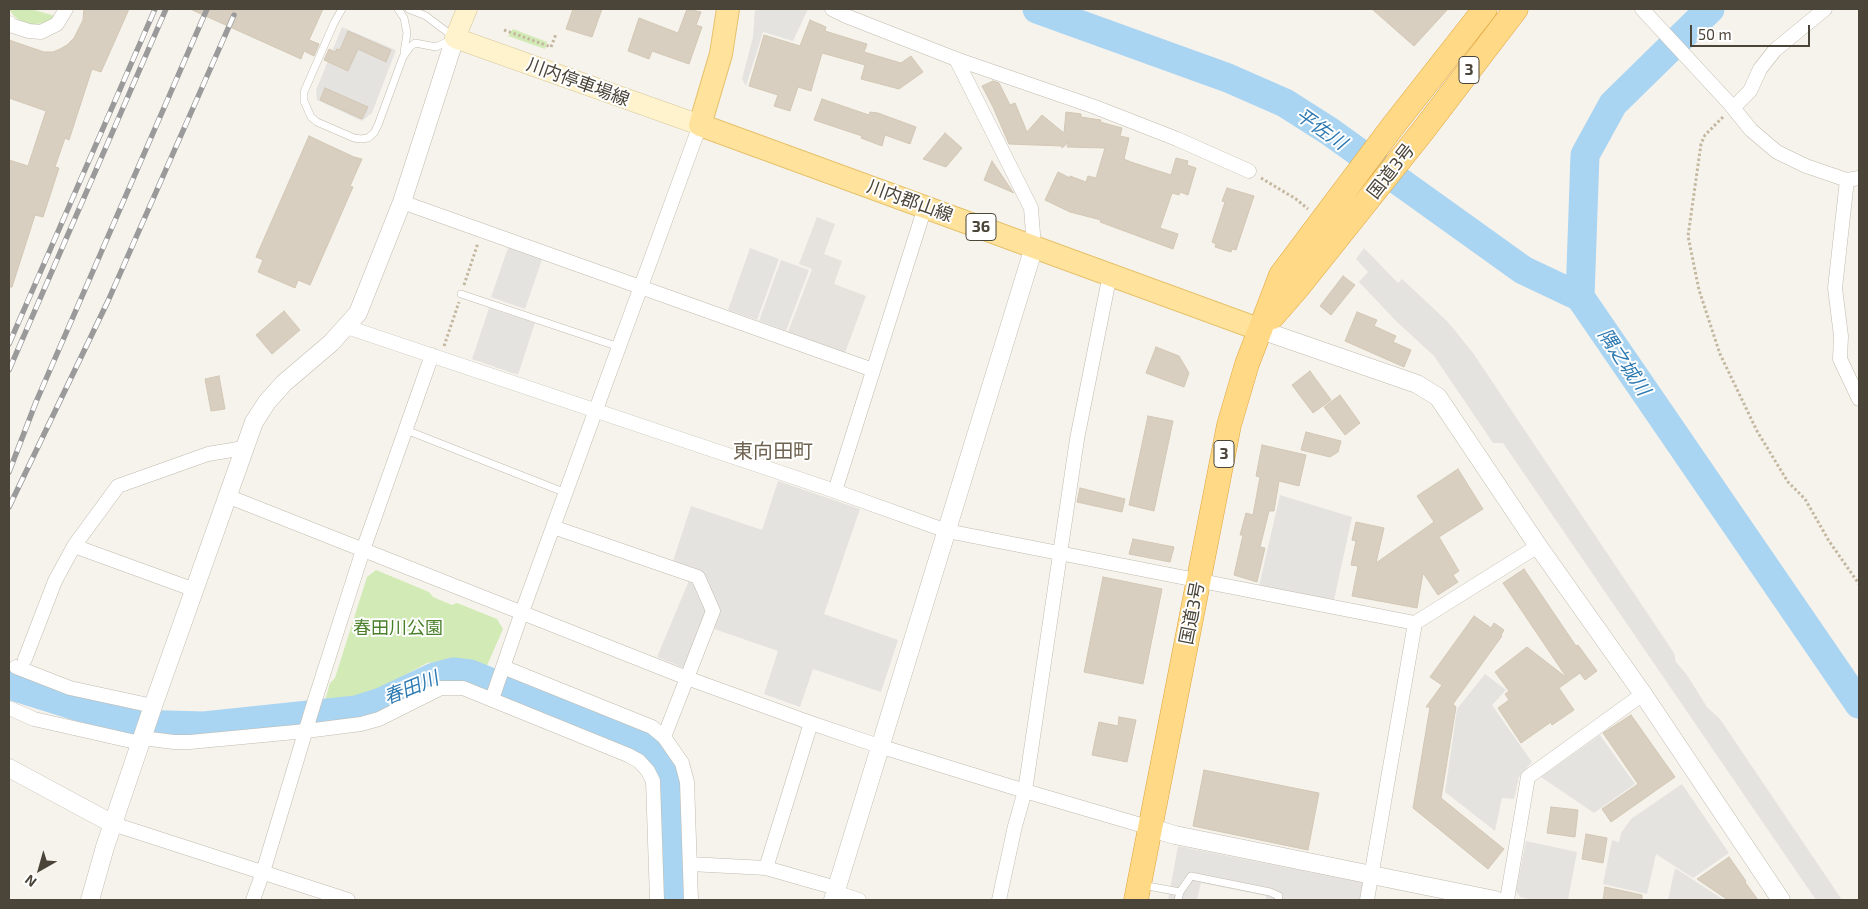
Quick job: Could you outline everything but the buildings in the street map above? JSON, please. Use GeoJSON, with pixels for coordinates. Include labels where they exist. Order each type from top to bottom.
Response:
{"type":"FeatureCollection","features":[{"type":"Feature","properties":{"kind":"highway","name":"国道3号"},"geometry":{"type":"LineString","coordinates":[[1138,892],[1229,425],[1247,364],[1281,275],[1393,126],[1485,9]]}},
{"type":"Feature","properties":{"kind":"highway","name":"国道3号"},"geometry":{"type":"LineString","coordinates":[[1261,330],[1299,286],[1422,132],[1516,9]]}},
{"type":"Feature","properties":{"kind":"main road"},"geometry":{"type":"LineString","coordinates":[[455,38],[467,9]]}},
{"type":"Feature","properties":{"kind":"main road"},"geometry":{"type":"LineString","coordinates":[[700,126],[721,54],[728,9]]}},
{"type":"Feature","properties":{"kind":"main road","name":"川内停車場線"},"geometry":{"type":"LineString","coordinates":[[455,38],[700,126]]}},
{"type":"Feature","properties":{"kind":"main road","name":"川内郡山線"},"geometry":{"type":"LineString","coordinates":[[700,126],[925,206],[1261,330]]}},
{"type":"Feature","properties":{"kind":"street"},"geometry":{"type":"LineString","coordinates":[[9,25],[40,32],[57,24],[66,9]]}},
{"type":"Feature","properties":{"kind":"street"},"geometry":{"type":"LineString","coordinates":[[832,9],[956,59],[1095,107],[1177,139],[1250,171]]}},
{"type":"Feature","properties":{"kind":"street"},"geometry":{"type":"LineString","coordinates":[[1642,9],[1752,130],[1777,152],[1806,166],[1853,179],[1835,288],[1840,336],[1840,359],[1859,399]]}},
{"type":"Feature","properties":{"kind":"street"},"geometry":{"type":"LineString","coordinates":[[1731,106],[1750,91],[1760,69],[1775,50],[1825,9]]}},
{"type":"Feature","properties":{"kind":"street"},"geometry":{"type":"LineString","coordinates":[[90,900],[142,738],[254,422],[267,402],[284,383],[331,343],[347,327],[358,312],[402,202],[455,38]]}},
{"type":"Feature","properties":{"kind":"street"},"geometry":{"type":"LineString","coordinates":[[835,893],[1034,247],[1031,208],[956,59]]}},
{"type":"Feature","properties":{"kind":"street"},"geometry":{"type":"LineString","coordinates":[[493,697],[522,612],[700,126]]}},
{"type":"Feature","properties":{"kind":"street"},"geometry":{"type":"LineString","coordinates":[[402,202],[874,370]]}},
{"type":"Feature","properties":{"kind":"street"},"geometry":{"type":"LineString","coordinates":[[835,492],[925,206]]}},
{"type":"Feature","properties":{"kind":"street"},"geometry":{"type":"LineString","coordinates":[[999,900],[1015,826],[1025,791],[1077,439],[1110,274]]}},
{"type":"Feature","properties":{"kind":"street"},"geometry":{"type":"LineString","coordinates":[[347,327],[947,531],[1415,623],[1538,546]]}},
{"type":"Feature","properties":{"kind":"street"},"geometry":{"type":"LineString","coordinates":[[1261,330],[1417,384],[1438,397],[1538,546],[1643,694],[1781,900]]}},
{"type":"Feature","properties":{"kind":"street"},"geometry":{"type":"LineString","coordinates":[[253,900],[363,550],[432,355]]}},
{"type":"Feature","properties":{"kind":"street"},"geometry":{"type":"LineString","coordinates":[[152,709],[70,688],[20,663],[55,581],[74,546],[118,486],[208,454],[244,448]]}},
{"type":"Feature","properties":{"kind":"street"},"geometry":{"type":"LineString","coordinates":[[227,496],[687,678],[879,746],[1175,835],[1495,900]]}},
{"type":"Feature","properties":{"kind":"street"},"geometry":{"type":"LineString","coordinates":[[553,527],[698,577],[713,611],[664,737]]}},
{"type":"Feature","properties":{"kind":"street"},"geometry":{"type":"LineString","coordinates":[[74,546],[195,590]]}},
{"type":"Feature","properties":{"kind":"street"},"geometry":{"type":"LineString","coordinates":[[1367,900],[1415,623]]}},
{"type":"Feature","properties":{"kind":"street"},"geometry":{"type":"LineString","coordinates":[[502,670],[652,728],[664,737],[682,763],[687,782],[691,900]]}},
{"type":"Feature","properties":{"kind":"street"},"geometry":{"type":"LineString","coordinates":[[9,708],[34,719],[142,738],[190,742],[307,728],[361,724],[379,719],[440,688],[463,688],[493,697],[639,761],[653,780],[658,900]]}},
{"type":"Feature","properties":{"kind":"street"},"geometry":{"type":"LineString","coordinates":[[1507,900],[1528,778],[1643,694]]}},
{"type":"Feature","properties":{"kind":"street"},"geometry":{"type":"LineString","coordinates":[[766,868],[811,723]]}},
{"type":"Feature","properties":{"kind":"street"},"geometry":{"type":"LineString","coordinates":[[9,768],[113,824],[348,900]]}},
{"type":"Feature","properties":{"kind":"street"},"geometry":{"type":"LineString","coordinates":[[690,864],[766,868],[859,900]]}},
{"type":"Feature","properties":{"kind":"lane"},"geometry":{"type":"LineString","coordinates":[[342,9],[304,92],[304,101],[307,110],[316,122],[354,138],[368,138],[374,133],[404,57],[415,42],[436,47],[455,38],[426,16],[409,9]]}},
{"type":"Feature","properties":{"kind":"lane"},"geometry":{"type":"LineString","coordinates":[[398,9],[404,18],[407,33],[404,57]]}},
{"type":"Feature","properties":{"kind":"lane"},"geometry":{"type":"LineString","coordinates":[[461,294],[619,347]]}},
{"type":"Feature","properties":{"kind":"lane"},"geometry":{"type":"LineString","coordinates":[[406,430],[566,493]]}},
{"type":"Feature","properties":{"kind":"lane"},"geometry":{"type":"LineString","coordinates":[[1178,900],[1180,892],[1191,876],[1270,892],[1279,898],[1287,900]]}},
{"type":"Feature","properties":{"kind":"lane"},"geometry":{"type":"LineString","coordinates":[[1138,892],[1180,892]]}},
{"type":"Feature","properties":{"kind":"path"},"geometry":{"type":"LineString","coordinates":[[504,30],[551,47],[556,34]]}},
{"type":"Feature","properties":{"kind":"path"},"geometry":{"type":"LineString","coordinates":[[1731,106],[1705,135],[1701,144],[1688,236],[1699,290],[1720,354],[1757,431],[1788,482],[1805,499],[1829,541],[1859,584]]}},
{"type":"Feature","properties":{"kind":"path"},"geometry":{"type":"LineString","coordinates":[[1250,171],[1296,199],[1321,221]]}},
{"type":"Feature","properties":{"kind":"shaded area"},"geometry":{"type":"Polygon","coordinates":[[[755,9],[808,9],[793,41],[763,32],[746,86],[742,79],[753,37],[755,9]]]}},
{"type":"Feature","properties":{"kind":"shaded area"},"geometry":{"type":"Polygon","coordinates":[[[342,27],[396,50],[372,113],[362,121],[317,100],[316,90],[342,27]]]}},
{"type":"Feature","properties":{"kind":"shaded area"},"geometry":{"type":"Polygon","coordinates":[[[817,217],[835,224],[824,254],[842,261],[834,284],[866,296],[845,353],[788,332],[812,269],[799,264],[817,217]]]}},
{"type":"Feature","properties":{"kind":"shaded area"},"geometry":{"type":"Polygon","coordinates":[[[509,245],[543,257],[525,309],[491,297],[509,245]]]}},
{"type":"Feature","properties":{"kind":"shaded area"},"geometry":{"type":"Polygon","coordinates":[[[750,248],[779,259],[757,320],[728,310],[750,248]]]}},
{"type":"Feature","properties":{"kind":"shaded area"},"geometry":{"type":"Polygon","coordinates":[[[1364,248],[1398,283],[1402,279],[1448,322],[1473,353],[1674,653],[1676,662],[1687,675],[1707,707],[1720,719],[1842,900],[1816,900],[1503,443],[1493,443],[1434,356],[1396,321],[1359,282],[1368,272],[1356,259],[1364,248]]]}},
{"type":"Feature","properties":{"kind":"shaded area"},"geometry":{"type":"Polygon","coordinates":[[[781,260],[809,270],[786,331],[759,321],[781,260]]]}},
{"type":"Feature","properties":{"kind":"shaded area"},"geometry":{"type":"Polygon","coordinates":[[[489,308],[535,323],[518,375],[472,359],[489,308]]]}},
{"type":"Feature","properties":{"kind":"shaded area"},"geometry":{"type":"Polygon","coordinates":[[[778,481],[860,509],[824,614],[898,640],[881,692],[813,669],[800,707],[764,694],[778,651],[714,629],[719,613],[702,571],[673,561],[691,506],[762,530],[778,481]]]}},
{"type":"Feature","properties":{"kind":"shaded area"},"geometry":{"type":"Polygon","coordinates":[[[1280,495],[1352,517],[1334,600],[1259,586],[1280,495]]]}},
{"type":"Feature","properties":{"kind":"shaded area"},"geometry":{"type":"Polygon","coordinates":[[[690,578],[708,611],[684,668],[657,657],[690,578]]]}},
{"type":"Feature","properties":{"kind":"shaded area"},"geometry":{"type":"Polygon","coordinates":[[[1485,674],[1506,690],[1492,705],[1532,762],[1519,777],[1514,799],[1502,798],[1495,831],[1445,792],[1457,709],[1485,674]]]}},
{"type":"Feature","properties":{"kind":"shaded area"},"geometry":{"type":"Polygon","coordinates":[[[1600,735],[1635,784],[1594,813],[1541,777],[1600,735]]]}},
{"type":"Feature","properties":{"kind":"shaded area"},"geometry":{"type":"Polygon","coordinates":[[[1682,784],[1729,853],[1693,878],[1656,854],[1647,894],[1603,884],[1612,840],[1619,842],[1621,833],[1631,819],[1682,784]]]}},
{"type":"Feature","properties":{"kind":"shaded area"},"geometry":{"type":"Polygon","coordinates":[[[1526,841],[1577,852],[1568,900],[1534,900],[1520,897],[1516,891],[1526,841]]]}},
{"type":"Feature","properties":{"kind":"shaded area"},"geometry":{"type":"Polygon","coordinates":[[[1178,846],[1364,883],[1360,900],[1266,900],[1266,896],[1201,883],[1197,900],[1168,900],[1178,846]]]}},
{"type":"Feature","properties":{"kind":"shaded area"},"geometry":{"type":"Polygon","coordinates":[[[1675,868],[1724,900],[1668,900],[1675,868]]]}},
{"type":"Feature","properties":{"kind":"green space"},"geometry":{"type":"Polygon","coordinates":[[[9,9],[31,9],[55,16],[48,22],[30,25],[14,16],[9,9]]]}},
{"type":"Feature","properties":{"kind":"green space"},"geometry":{"type":"Polygon","coordinates":[[[513,29],[547,42],[545,49],[508,36],[513,29]]]}},
{"type":"Feature","properties":{"kind":"green space","name":"春田川公園"},"geometry":{"type":"Polygon","coordinates":[[[376,570],[429,592],[433,597],[452,605],[457,603],[497,619],[503,629],[485,670],[457,660],[427,663],[369,695],[325,701],[330,683],[335,678],[367,577],[376,570]]]}},
{"type":"Feature","properties":{"kind":"waterway","name":"平佐川"},"geometry":{"type":"LineString","coordinates":[[1037,9],[1228,78],[1285,103],[1329,131],[1523,270],[1580,297]]}},
{"type":"Feature","properties":{"kind":"waterway","name":"隅之城川"},"geometry":{"type":"LineString","coordinates":[[1710,9],[1613,104],[1585,155],[1580,297],[1859,704]]}},
{"type":"Feature","properties":{"kind":"waterway","name":"春田川"},"geometry":{"type":"LineString","coordinates":[[9,685],[133,724],[204,726],[356,710],[381,702],[434,677],[453,672],[470,674],[614,731],[644,745],[657,758],[667,772],[671,900]]}},
{"type":"Feature","properties":{"kind":"railway"},"geometry":{"type":"LineString","coordinates":[[9,344],[155,9]]}},
{"type":"Feature","properties":{"kind":"railway"},"geometry":{"type":"LineString","coordinates":[[9,370],[166,9]]}},
{"type":"Feature","properties":{"kind":"railway"},"geometry":{"type":"LineString","coordinates":[[9,472],[36,402],[207,9]]}},
{"type":"Feature","properties":{"kind":"railway"},"geometry":{"type":"LineString","coordinates":[[9,507],[108,301],[234,15]]}},
{"type":"Feature","properties":{"kind":"district","name":"東向田町"},"geometry":{"type":"Point","coordinates":[773,451]}}]}
